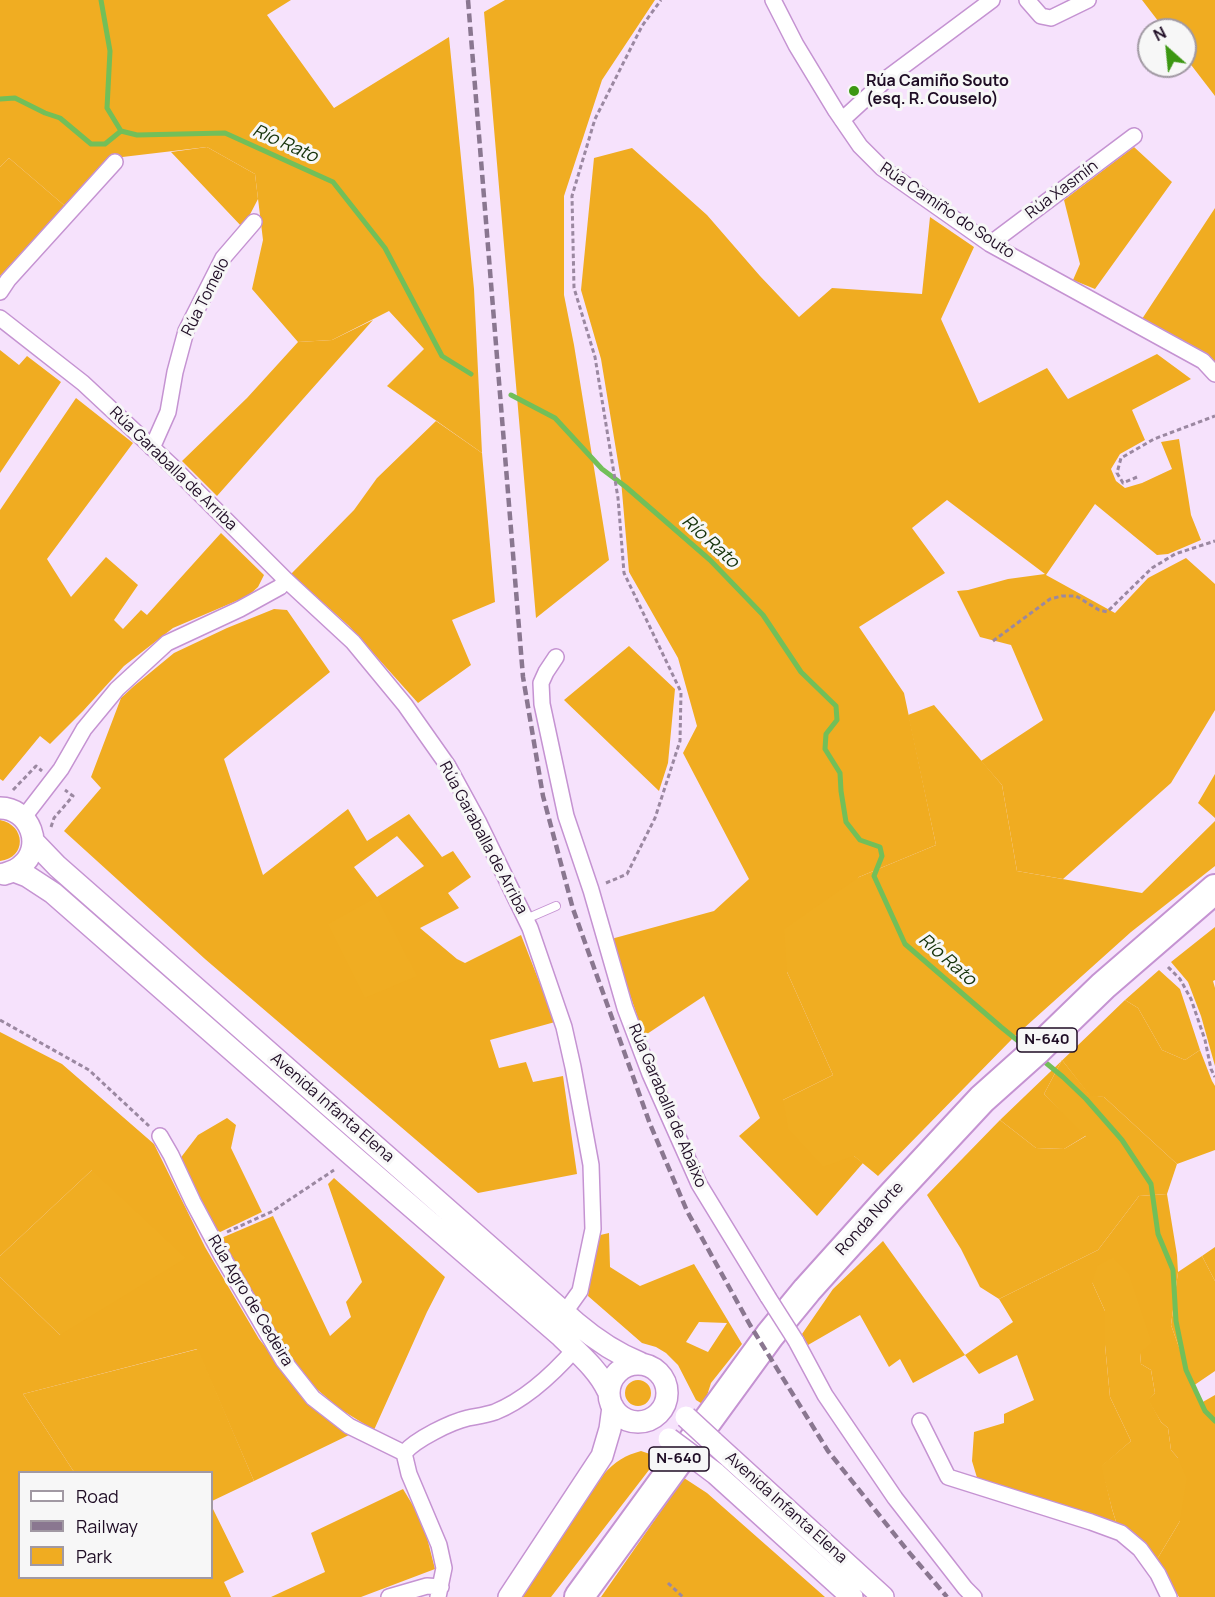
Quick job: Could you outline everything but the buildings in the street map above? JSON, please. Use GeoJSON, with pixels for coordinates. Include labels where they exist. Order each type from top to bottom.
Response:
{"type":"FeatureCollection","features":[{"type":"Feature","properties":{"kind":"highway","name":"Ronda Norte"},"geometry":{"type":"LineString","coordinates":[[579,1597],[770,1335],[807,1290],[982,1099],[1103,986],[1215,889]]}},
{"type":"Feature","properties":{"kind":"street","name":"Rúa Camiño do Souto"},"geometry":{"type":"LineString","coordinates":[[773,0],[796,45],[842,120],[860,146],[882,168],[990,244],[1203,362],[1215,374]]}},
{"type":"Feature","properties":{"kind":"street"},"geometry":{"type":"LineString","coordinates":[[842,120],[890,76],[992,0]]}},
{"type":"Feature","properties":{"kind":"street"},"geometry":{"type":"LineString","coordinates":[[1027,0],[1041,16],[1051,18],[1088,0]]}},
{"type":"Feature","properties":{"kind":"street","name":"Rúa Xasmín"},"geometry":{"type":"LineString","coordinates":[[990,244],[1134,136]]}},
{"type":"Feature","properties":{"kind":"street"},"geometry":{"type":"LineString","coordinates":[[0,292],[8,280],[115,162]]}},
{"type":"Feature","properties":{"kind":"street","name":"Rúa Tomelo"},"geometry":{"type":"LineString","coordinates":[[152,448],[168,412],[186,331],[223,258],[254,222]]}},
{"type":"Feature","properties":{"kind":"street","name":"Rúa Garaballa de Arriba"},"geometry":{"type":"LineString","coordinates":[[0,318],[83,383],[353,642],[405,705],[448,766],[526,919],[564,1027],[573,1067],[591,1165],[593,1229],[580,1291],[565,1312]]}},
{"type":"Feature","properties":{"kind":"street"},"geometry":{"type":"LineString","coordinates":[[4,875],[22,866],[28,859],[33,841],[29,824],[7,809],[61,769],[84,729],[117,689],[167,643],[240,609],[280,587],[286,580]]}},
{"type":"Feature","properties":{"kind":"street","name":"Rúa Garaballa de Abaixo"},"geometry":{"type":"LineString","coordinates":[[556,657],[541,683],[542,704],[566,816],[591,890],[625,1008],[655,1084],[699,1184],[796,1341],[825,1395],[895,1498],[974,1597]]}},
{"type":"Feature","properties":{"kind":"street","name":"Avenida Infanta Elena"},"geometry":{"type":"LineString","coordinates":[[33,841],[57,866],[603,1345],[621,1356],[640,1363]]}},
{"type":"Feature","properties":{"kind":"street","name":"Avenida Infanta Elena"},"geometry":{"type":"LineString","coordinates":[[4,875],[27,876],[53,892],[354,1158],[575,1349],[598,1375],[610,1399]]}},
{"type":"Feature","properties":{"kind":"street","name":"Rúa Agro de Cedeira"},"geometry":{"type":"LineString","coordinates":[[160,1136],[213,1239],[283,1360],[313,1398],[349,1426],[404,1453]]}},
{"type":"Feature","properties":{"kind":"street"},"geometry":{"type":"LineString","coordinates":[[389,1597],[427,1586],[440,1592],[444,1568],[439,1545],[409,1474],[404,1453],[430,1434],[467,1418],[497,1411],[514,1402],[558,1368],[575,1349]]}},
{"type":"Feature","properties":{"kind":"street"},"geometry":{"type":"LineString","coordinates":[[509,1597],[602,1456],[640,1422],[658,1414],[663,1407],[668,1390],[667,1385],[658,1371],[649,1365],[640,1363],[628,1365],[614,1376],[610,1399],[610,1430],[602,1456]]}},
{"type":"Feature","properties":{"kind":"street","name":"Avenida Infanta Elena"},"geometry":{"type":"LineString","coordinates":[[668,1390],[686,1417],[883,1597]]}},
{"type":"Feature","properties":{"kind":"street"},"geometry":{"type":"LineString","coordinates":[[610,1399],[616,1412],[624,1418],[640,1422]]}},
{"type":"Feature","properties":{"kind":"street"},"geometry":{"type":"LineString","coordinates":[[920,1421],[948,1477],[1121,1533],[1140,1549],[1158,1574],[1169,1597]]}},
{"type":"Feature","properties":{"kind":"street","name":"Avenida Infanta Elena"},"geometry":{"type":"LineString","coordinates":[[640,1422],[669,1439],[700,1462],[852,1597]]}},
{"type":"Feature","properties":{"kind":"lane"},"geometry":{"type":"LineString","coordinates":[[526,919],[556,906]]}},
{"type":"Feature","properties":{"kind":"path"},"geometry":{"type":"LineString","coordinates":[[591,890],[627,873],[655,818],[680,741],[681,692],[624,573],[618,498],[595,357],[574,288],[572,196],[595,119],[642,26],[661,0]]}},
{"type":"Feature","properties":{"kind":"path"},"geometry":{"type":"LineString","coordinates":[[1137,477],[1123,483],[1117,472],[1121,458],[1154,439],[1215,416]]}},
{"type":"Feature","properties":{"kind":"path"},"geometry":{"type":"LineString","coordinates":[[993,640],[1056,597],[1076,596],[1099,610],[1107,612],[1152,568],[1175,554],[1215,541]]}},
{"type":"Feature","properties":{"kind":"path"},"geometry":{"type":"LineString","coordinates":[[1168,967],[1180,979],[1191,999],[1215,1077]]}},
{"type":"Feature","properties":{"kind":"path"},"geometry":{"type":"LineString","coordinates":[[0,1020],[89,1070],[160,1136]]}},
{"type":"Feature","properties":{"kind":"path"},"geometry":{"type":"LineString","coordinates":[[213,1239],[271,1212],[334,1170]]}},
{"type":"Feature","properties":{"kind":"path"},"geometry":{"type":"LineString","coordinates":[[668,1583],[683,1597]]}},
{"type":"Feature","properties":{"kind":"green space"},"geometry":{"type":"Polygon","coordinates":[[[1142,0],[1215,0],[1215,96],[1197,73],[1197,18],[1156,18],[1142,0]]]}},
{"type":"Feature","properties":{"kind":"green space"},"geometry":{"type":"Polygon","coordinates":[[[207,147],[255,174],[258,199],[243,228],[171,152],[207,147]]]}},
{"type":"Feature","properties":{"kind":"green space"},"geometry":{"type":"Polygon","coordinates":[[[1134,147],[1172,182],[1095,289],[1073,280],[1080,264],[1064,200],[1134,147]]]}},
{"type":"Feature","properties":{"kind":"green space"},"geometry":{"type":"Polygon","coordinates":[[[632,148],[707,215],[799,317],[832,288],[922,294],[930,217],[974,247],[941,319],[979,403],[1047,368],[1068,399],[1157,354],[1191,379],[1132,410],[1145,440],[1120,454],[1111,469],[1116,481],[1125,488],[1142,483],[1172,469],[1161,442],[1179,439],[1191,515],[1201,540],[1168,554],[1157,555],[1095,504],[1046,575],[1115,613],[1148,578],[1186,558],[1215,584],[1215,710],[1171,783],[1063,879],[1017,871],[1002,785],[981,761],[1043,720],[1011,645],[980,637],[957,591],[1008,579],[1045,574],[947,500],[912,528],[945,573],[859,627],[904,693],[936,845],[859,877],[787,972],[833,1075],[783,1100],[863,1163],[817,1216],[739,1136],[760,1118],[704,996],[644,1036],[611,939],[714,911],[749,879],[683,753],[697,726],[678,658],[629,572],[621,480],[601,359],[581,290],[594,158],[632,148]]]}},
{"type":"Feature","properties":{"kind":"green space"},"geometry":{"type":"Polygon","coordinates":[[[9,158],[65,206],[0,276],[0,167],[9,158]]]}},
{"type":"Feature","properties":{"kind":"green space"},"geometry":{"type":"Polygon","coordinates":[[[1215,208],[1215,364],[1142,319],[1215,208]]]}},
{"type":"Feature","properties":{"kind":"green space"},"geometry":{"type":"Polygon","coordinates":[[[373,320],[217,496],[182,461],[247,398],[298,342],[332,340],[373,320]]]}},
{"type":"Feature","properties":{"kind":"green space"},"geometry":{"type":"Polygon","coordinates":[[[0,350],[19,365],[27,356],[61,382],[0,473],[0,350]]]}},
{"type":"Feature","properties":{"kind":"green space"},"geometry":{"type":"Polygon","coordinates":[[[76,398],[133,443],[47,559],[71,597],[106,557],[138,585],[114,620],[123,629],[141,610],[147,615],[221,533],[264,575],[258,587],[248,596],[173,628],[124,666],[50,744],[40,736],[3,781],[0,779],[0,510],[76,398]]]}},
{"type":"Feature","properties":{"kind":"green space"},"geometry":{"type":"Polygon","coordinates":[[[436,421],[482,453],[495,602],[452,620],[471,665],[418,703],[349,626],[291,574],[354,510],[377,478],[436,421]]]}},
{"type":"Feature","properties":{"kind":"green space"},"geometry":{"type":"Polygon","coordinates":[[[274,609],[287,610],[330,672],[224,759],[263,875],[348,809],[367,841],[409,814],[442,857],[453,851],[471,877],[448,893],[459,908],[420,928],[465,963],[521,935],[555,1022],[490,1040],[499,1068],[526,1062],[533,1082],[563,1076],[577,1174],[478,1193],[205,959],[64,831],[101,788],[91,777],[121,698],[174,653],[274,609]],[[397,836],[354,867],[377,897],[424,866],[397,836]]]}},
{"type":"Feature","properties":{"kind":"green space"},"geometry":{"type":"Polygon","coordinates":[[[629,646],[675,689],[668,763],[659,791],[564,700],[629,646]]]}},
{"type":"Feature","properties":{"kind":"green space"},"geometry":{"type":"Polygon","coordinates":[[[1215,774],[1215,818],[1198,803],[1215,774]]]}},
{"type":"Feature","properties":{"kind":"green space"},"geometry":{"type":"Polygon","coordinates":[[[0,820],[15,828],[20,841],[15,854],[9,859],[0,861],[0,820]]]}},
{"type":"Feature","properties":{"kind":"green space"},"geometry":{"type":"Polygon","coordinates":[[[101,917],[368,1152],[366,1154],[99,919],[101,917]]]}},
{"type":"Feature","properties":{"kind":"green space"},"geometry":{"type":"Polygon","coordinates":[[[1125,1000],[1138,1008],[1162,1050],[1185,1060],[1200,1050],[1215,1086],[1215,1150],[1177,1164],[1104,1097],[1090,1096],[1062,1060],[1125,1000]]]}},
{"type":"Feature","properties":{"kind":"green space"},"geometry":{"type":"Polygon","coordinates":[[[0,1032],[62,1064],[154,1144],[205,1247],[259,1339],[313,1405],[349,1435],[254,1481],[197,1349],[23,1394],[73,1471],[18,1471],[18,1579],[213,1579],[213,1509],[244,1572],[224,1582],[231,1597],[0,1597],[0,1277],[60,1335],[92,1170],[0,1256],[0,1032]]]}},
{"type":"Feature","properties":{"kind":"green space"},"geometry":{"type":"Polygon","coordinates":[[[1061,1061],[1044,1094],[1087,1135],[1064,1149],[1036,1148],[1000,1120],[1061,1061]]]}},
{"type":"Feature","properties":{"kind":"green space"},"geometry":{"type":"Polygon","coordinates":[[[227,1118],[236,1125],[231,1148],[262,1212],[216,1234],[179,1160],[198,1135],[227,1118]]]}},
{"type":"Feature","properties":{"kind":"green space"},"geometry":{"type":"Polygon","coordinates":[[[334,1178],[445,1277],[374,1430],[340,1409],[312,1385],[272,1332],[219,1239],[273,1216],[330,1336],[351,1317],[346,1302],[362,1282],[328,1184],[334,1178]]]}},
{"type":"Feature","properties":{"kind":"green space"},"geometry":{"type":"Polygon","coordinates":[[[1167,1194],[1178,1272],[1171,1325],[1201,1403],[1215,1395],[1215,1597],[1179,1597],[1156,1561],[1180,1521],[1178,1458],[1171,1450],[1168,1428],[1161,1422],[1148,1400],[1155,1393],[1151,1370],[1141,1364],[1140,1353],[1092,1282],[1105,1311],[1105,1345],[1110,1397],[1131,1441],[1102,1466],[1118,1528],[978,1481],[972,1461],[974,1432],[1004,1423],[1004,1414],[1034,1400],[1017,1355],[979,1374],[965,1355],[1013,1322],[999,1299],[1098,1250],[1139,1196],[1167,1194]]]}},
{"type":"Feature","properties":{"kind":"green space"},"geometry":{"type":"Polygon","coordinates":[[[609,1233],[610,1267],[640,1286],[694,1264],[742,1344],[711,1383],[704,1405],[696,1400],[678,1365],[666,1353],[642,1343],[588,1296],[596,1236],[609,1233]],[[699,1322],[686,1342],[708,1352],[727,1323],[699,1322]]]}},
{"type":"Feature","properties":{"kind":"green space"},"geometry":{"type":"Polygon","coordinates":[[[883,1241],[965,1355],[913,1383],[900,1359],[889,1367],[860,1315],[808,1345],[802,1334],[833,1289],[883,1241]]]}},
{"type":"Feature","properties":{"kind":"green space"},"geometry":{"type":"Polygon","coordinates":[[[1215,1247],[1215,1281],[1202,1256],[1215,1247]]]}},
{"type":"Feature","properties":{"kind":"green space"},"geometry":{"type":"Polygon","coordinates":[[[638,1380],[647,1384],[651,1393],[647,1402],[638,1406],[629,1402],[625,1393],[629,1384],[638,1380]]]}},
{"type":"Feature","properties":{"kind":"green space"},"geometry":{"type":"Polygon","coordinates":[[[641,1451],[659,1457],[551,1597],[520,1597],[604,1474],[621,1459],[641,1451]]]}},
{"type":"Feature","properties":{"kind":"green space"},"geometry":{"type":"Polygon","coordinates":[[[684,1478],[707,1493],[825,1597],[601,1597],[684,1478]]]}},
{"type":"Feature","properties":{"kind":"green space"},"geometry":{"type":"Polygon","coordinates":[[[403,1489],[423,1522],[435,1569],[361,1597],[271,1597],[325,1572],[311,1533],[403,1489]]]}},
{"type":"Feature","properties":{"kind":"shaded area"},"geometry":{"type":"Polygon","coordinates":[[[0,0],[291,0],[267,15],[334,108],[449,37],[474,289],[482,453],[387,386],[424,349],[389,311],[332,340],[298,342],[252,289],[263,240],[255,174],[207,147],[114,158],[65,206],[9,158],[0,167],[0,0]]]}},
{"type":"Feature","properties":{"kind":"shaded area"},"geometry":{"type":"Polygon","coordinates":[[[505,0],[655,0],[602,80],[564,196],[564,295],[609,560],[536,618],[484,12],[505,0]]]}},
{"type":"Feature","properties":{"kind":"shaded area"},"geometry":{"type":"Polygon","coordinates":[[[934,705],[1002,785],[1017,871],[1142,893],[1215,821],[1215,866],[1131,932],[1014,1037],[878,1176],[854,1156],[823,1167],[788,1129],[783,1100],[833,1075],[787,972],[784,929],[859,877],[936,845],[908,715],[934,705]]]}},
{"type":"Feature","properties":{"kind":"shaded area"},"geometry":{"type":"Polygon","coordinates":[[[377,897],[417,976],[365,998],[328,924],[377,897]]]}},
{"type":"Feature","properties":{"kind":"shaded area"},"geometry":{"type":"Polygon","coordinates":[[[1215,927],[1215,980],[1213,981],[1215,988],[1215,1066],[1201,1016],[1188,982],[1171,962],[1215,927]]]}},
{"type":"Feature","properties":{"kind":"shaded area"},"geometry":{"type":"Polygon","coordinates":[[[1159,970],[1180,989],[1200,1050],[1185,1060],[1162,1050],[1138,1008],[1125,1000],[1159,970]]]}},
{"type":"Feature","properties":{"kind":"shaded area"},"geometry":{"type":"Polygon","coordinates":[[[1062,1060],[1090,1095],[1104,1097],[1177,1164],[1167,1194],[1139,1196],[1098,1250],[999,1299],[980,1287],[961,1249],[927,1195],[1000,1120],[1036,1148],[1064,1149],[1086,1136],[1044,1094],[1062,1060]]]}},
{"type":"Feature","properties":{"kind":"shaded area"},"geometry":{"type":"Polygon","coordinates":[[[92,1170],[186,1258],[60,1335],[0,1277],[0,1256],[92,1170]]]}},
{"type":"Feature","properties":{"kind":"shaded area"},"geometry":{"type":"Polygon","coordinates":[[[1202,1256],[1215,1281],[1215,1371],[1193,1386],[1171,1325],[1178,1272],[1202,1256]]]}},
{"type":"Feature","properties":{"kind":"shaded area"},"geometry":{"type":"Polygon","coordinates":[[[1113,1257],[1129,1274],[1152,1343],[1140,1353],[1141,1364],[1151,1370],[1155,1393],[1149,1400],[1161,1422],[1168,1428],[1171,1450],[1178,1458],[1187,1478],[1180,1521],[1156,1561],[1118,1528],[1101,1466],[1131,1441],[1110,1397],[1105,1345],[1105,1311],[1092,1282],[1097,1266],[1113,1257]]]}},
{"type":"Feature","properties":{"kind":"shaded area"},"geometry":{"type":"Polygon","coordinates":[[[198,1349],[254,1481],[213,1501],[213,1471],[73,1471],[23,1394],[198,1349]]]}},
{"type":"Feature","properties":{"kind":"waterway","name":"Río Rato"},"geometry":{"type":"LineString","coordinates":[[101,0],[110,51],[107,108],[121,131],[137,135],[225,133],[333,182],[385,248],[442,356],[471,374]]}},
{"type":"Feature","properties":{"kind":"waterway"},"geometry":{"type":"LineString","coordinates":[[0,99],[15,98],[60,118],[91,144],[105,144],[121,131]]}},
{"type":"Feature","properties":{"kind":"waterway","name":"Río Rato"},"geometry":{"type":"LineString","coordinates":[[511,395],[555,418],[602,469],[710,560],[763,615],[801,672],[836,706],[837,720],[826,734],[825,749],[840,773],[846,822],[860,840],[880,847],[882,856],[874,876],[905,944],[1028,1049]]}},
{"type":"Feature","properties":{"kind":"waterway","name":"Río Rato"},"geometry":{"type":"LineString","coordinates":[[1040,1058],[1086,1099],[1122,1140],[1151,1184],[1158,1234],[1173,1270],[1176,1321],[1186,1370],[1205,1411],[1215,1421]]}},
{"type":"Feature","properties":{"kind":"railway"},"geometry":{"type":"LineString","coordinates":[[468,0],[523,677],[543,796],[573,909],[650,1124],[687,1211],[750,1325],[828,1451],[947,1597]]}},
{"type":"Feature","properties":{"kind":"place","name":"Rúa Camiño Souto (esq. R. Couselo)"},"geometry":{"type":"Point","coordinates":[854,91]}}]}
